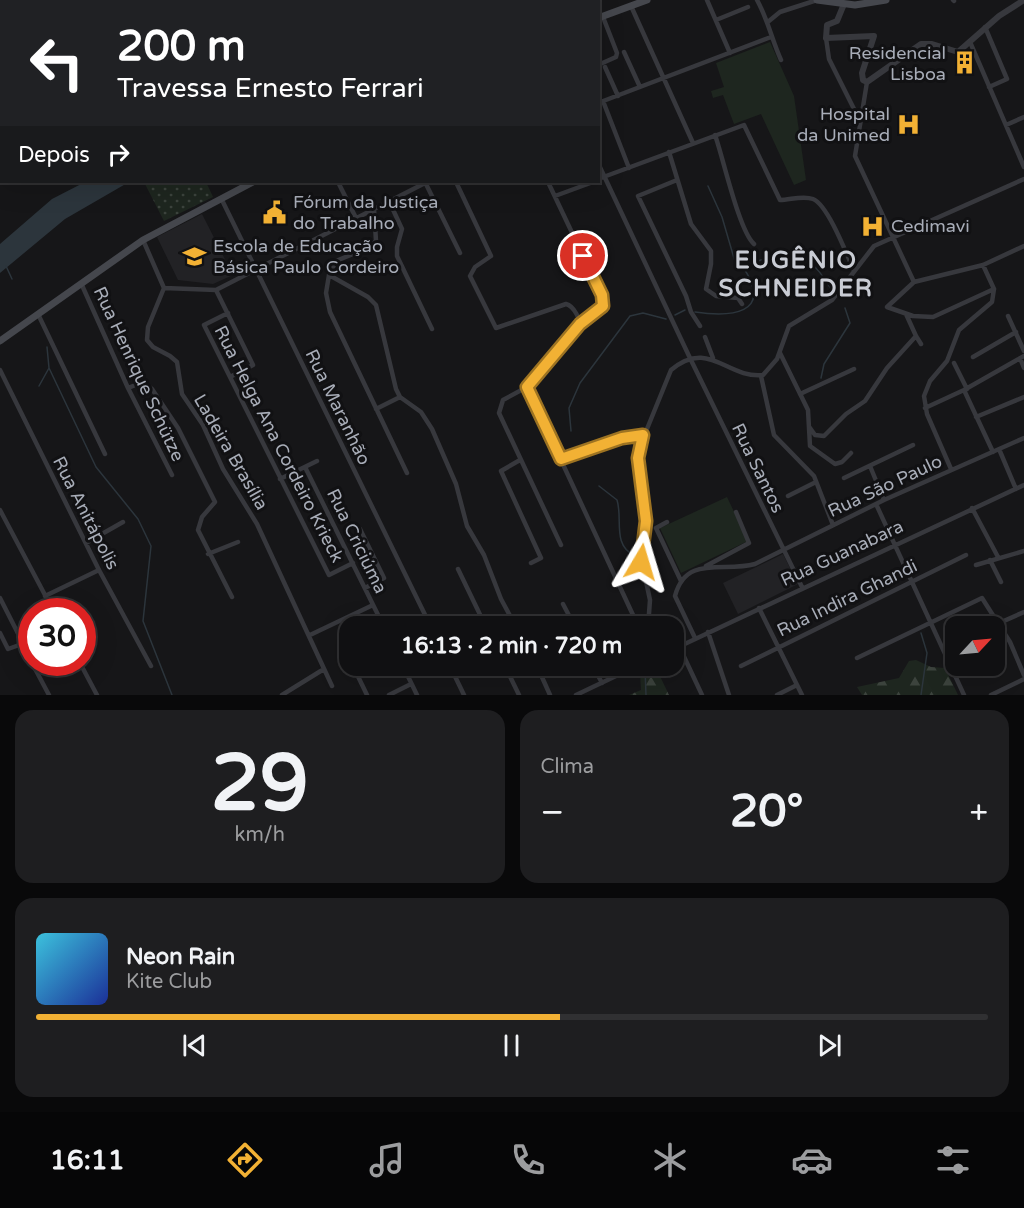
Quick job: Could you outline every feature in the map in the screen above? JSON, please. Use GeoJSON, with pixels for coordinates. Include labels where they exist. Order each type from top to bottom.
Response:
{"type":"FeatureCollection","features":[{"type":"Feature","properties":{"kind":"main road"},"geometry":{"type":"LineString","coordinates":[[601,17],[646,0]]}},
{"type":"Feature","properties":{"kind":"main road"},"geometry":{"type":"LineString","coordinates":[[817,0],[868,4],[886,0]]}},
{"type":"Feature","properties":{"kind":"main road"},"geometry":{"type":"LineString","coordinates":[[0,341],[143,240],[251,183]]}},
{"type":"Feature","properties":{"kind":"street"},"geometry":{"type":"LineString","coordinates":[[707,0],[730,53]]}},
{"type":"Feature","properties":{"kind":"street"},"geometry":{"type":"LineString","coordinates":[[758,0],[769,21],[771,37],[781,60]]}},
{"type":"Feature","properties":{"kind":"street"},"geometry":{"type":"LineString","coordinates":[[769,21],[780,12],[801,2],[817,0]]}},
{"type":"Feature","properties":{"kind":"street"},"geometry":{"type":"LineString","coordinates":[[914,282],[855,156],[867,82],[921,44],[932,44],[953,52],[962,50],[985,27],[1024,0]]}},
{"type":"Feature","properties":{"kind":"street"},"geometry":{"type":"LineString","coordinates":[[843,2],[837,21],[827,25],[826,38],[831,63],[860,121]]}},
{"type":"Feature","properties":{"kind":"street"},"geometry":{"type":"LineString","coordinates":[[631,6],[693,143]]}},
{"type":"Feature","properties":{"kind":"street"},"geometry":{"type":"LineString","coordinates":[[716,20],[748,7]]}},
{"type":"Feature","properties":{"kind":"street"},"geometry":{"type":"LineString","coordinates":[[600,64],[617,53],[601,17]]}},
{"type":"Feature","properties":{"kind":"street"},"geometry":{"type":"LineString","coordinates":[[985,27],[1007,79],[989,87]]}},
{"type":"Feature","properties":{"kind":"street"},"geometry":{"type":"LineString","coordinates":[[826,38],[874,36],[862,73],[863,80],[867,82]]}},
{"type":"Feature","properties":{"kind":"street"},"geometry":{"type":"LineString","coordinates":[[629,168],[601,102],[771,37]]}},
{"type":"Feature","properties":{"kind":"street"},"geometry":{"type":"LineString","coordinates":[[970,42],[1024,167]]}},
{"type":"Feature","properties":{"kind":"street"},"geometry":{"type":"LineString","coordinates":[[624,52],[640,87]]}},
{"type":"Feature","properties":{"kind":"street"},"geometry":{"type":"LineString","coordinates":[[605,67],[618,96]]}},
{"type":"Feature","properties":{"kind":"street"},"geometry":{"type":"LineString","coordinates":[[1006,125],[1024,117]]}},
{"type":"Feature","properties":{"kind":"street"},"geometry":{"type":"LineString","coordinates":[[600,178],[744,125],[780,200],[808,198],[818,202],[828,217],[854,271]]}},
{"type":"Feature","properties":{"kind":"street"},"geometry":{"type":"LineString","coordinates":[[715,135],[738,210],[749,239],[754,244]]}},
{"type":"Feature","properties":{"kind":"street"},"geometry":{"type":"LineString","coordinates":[[669,153],[694,229],[711,251],[706,289],[716,296],[738,298],[742,304]]}},
{"type":"Feature","properties":{"kind":"street","name":"Rua Santos"},"geometry":{"type":"LineString","coordinates":[[600,167],[802,587]]}},
{"type":"Feature","properties":{"kind":"street"},"geometry":{"type":"LineString","coordinates":[[649,616],[650,600],[641,558],[646,508],[638,458],[643,435],[671,370],[691,360],[713,358],[736,372],[760,376],[770,370],[780,353],[789,326],[832,300],[871,248],[1024,179]]}},
{"type":"Feature","properties":{"kind":"street"},"geometry":{"type":"LineString","coordinates":[[677,180],[638,196],[700,326]]}},
{"type":"Feature","properties":{"kind":"street"},"geometry":{"type":"LineString","coordinates":[[338,183],[356,218]]}},
{"type":"Feature","properties":{"kind":"street"},"geometry":{"type":"LineString","coordinates":[[143,240],[164,288],[216,290],[424,183]]}},
{"type":"Feature","properties":{"kind":"street"},"geometry":{"type":"LineString","coordinates":[[426,183],[460,253]]}},
{"type":"Feature","properties":{"kind":"street"},"geometry":{"type":"LineString","coordinates":[[456,183],[491,256],[476,267],[470,276],[496,328],[566,304],[572,308],[580,324]]}},
{"type":"Feature","properties":{"kind":"street"},"geometry":{"type":"LineString","coordinates":[[548,183],[603,298],[602,308],[580,324],[527,387],[503,400],[499,409],[520,460],[561,545]]}},
{"type":"Feature","properties":{"kind":"street"},"geometry":{"type":"LineString","coordinates":[[555,196],[590,183]]}},
{"type":"Feature","properties":{"kind":"street","name":"Rua Maranhão"},"geometry":{"type":"LineString","coordinates":[[221,198],[426,616]]}},
{"type":"Feature","properties":{"kind":"street"},"geometry":{"type":"LineString","coordinates":[[389,201],[402,229],[397,256],[432,329]]}},
{"type":"Feature","properties":{"kind":"street"},"geometry":{"type":"LineString","coordinates":[[374,209],[376,241],[365,249],[336,261],[329,275],[326,293],[330,312],[407,473]]}},
{"type":"Feature","properties":{"kind":"street"},"geometry":{"type":"LineString","coordinates":[[994,289],[938,316],[928,318],[906,314],[887,307],[903,289],[914,282],[982,265],[1024,246]]}},
{"type":"Feature","properties":{"kind":"street"},"geometry":{"type":"LineString","coordinates":[[951,469],[925,408],[928,386],[947,361],[958,330],[989,307],[994,289],[982,265]]}},
{"type":"Feature","properties":{"kind":"street"},"geometry":{"type":"LineString","coordinates":[[329,275],[368,297],[376,305],[395,385],[400,397],[422,412],[432,429],[456,483],[467,526],[482,549],[501,599],[510,616]]}},
{"type":"Feature","properties":{"kind":"street","name":"Rua Henrique Schütze"},"geometry":{"type":"LineString","coordinates":[[81,283],[128,388],[172,476]]}},
{"type":"Feature","properties":{"kind":"street","name":"Ladeira Brasília"},"geometry":{"type":"LineString","coordinates":[[164,288],[148,327],[148,342],[175,360],[182,394],[203,425],[223,469],[253,516],[332,686]]}},
{"type":"Feature","properties":{"kind":"street"},"geometry":{"type":"LineString","coordinates":[[216,290],[253,365],[230,377]]}},
{"type":"Feature","properties":{"kind":"street"},"geometry":{"type":"LineString","coordinates":[[38,314],[105,454]]}},
{"type":"Feature","properties":{"kind":"street","name":"Rua Helga Ana Cordeiro Krieck"},"geometry":{"type":"LineString","coordinates":[[228,314],[204,325],[280,479],[328,575],[353,564]]}},
{"type":"Feature","properties":{"kind":"street"},"geometry":{"type":"LineString","coordinates":[[906,314],[921,344]]}},
{"type":"Feature","properties":{"kind":"street"},"geometry":{"type":"LineString","coordinates":[[1008,316],[1016,332],[1023,355],[1024,368]]}},
{"type":"Feature","properties":{"kind":"street"},"geometry":{"type":"LineString","coordinates":[[973,357],[1016,332]]}},
{"type":"Feature","properties":{"kind":"street"},"geometry":{"type":"LineString","coordinates":[[810,428],[818,436],[826,435],[843,417],[869,397],[886,368],[916,336]]}},
{"type":"Feature","properties":{"kind":"street"},"geometry":{"type":"LineString","coordinates":[[705,337],[713,358]]}},
{"type":"Feature","properties":{"kind":"street"},"geometry":{"type":"LineString","coordinates":[[780,353],[808,410],[810,446],[831,463],[842,462],[851,453]]}},
{"type":"Feature","properties":{"kind":"street"},"geometry":{"type":"LineString","coordinates":[[925,408],[965,389],[1023,355]]}},
{"type":"Feature","properties":{"kind":"street"},"geometry":{"type":"LineString","coordinates":[[954,363],[976,417],[1016,489]]}},
{"type":"Feature","properties":{"kind":"street"},"geometry":{"type":"LineString","coordinates":[[800,394],[854,369]]}},
{"type":"Feature","properties":{"kind":"street","name":"Rua Anitápolis"},"geometry":{"type":"LineString","coordinates":[[0,370],[99,570],[151,666]]}},
{"type":"Feature","properties":{"kind":"street"},"geometry":{"type":"LineString","coordinates":[[760,376],[774,435],[812,473],[833,525]]}},
{"type":"Feature","properties":{"kind":"street"},"geometry":{"type":"LineString","coordinates":[[128,388],[143,382],[152,389],[184,437],[215,499],[199,526],[208,554],[232,597]]}},
{"type":"Feature","properties":{"kind":"street"},"geometry":{"type":"LineString","coordinates":[[527,387],[633,615]]}},
{"type":"Feature","properties":{"kind":"street"},"geometry":{"type":"LineString","coordinates":[[376,409],[400,397]]}},
{"type":"Feature","properties":{"kind":"street"},"geometry":{"type":"LineString","coordinates":[[976,417],[1024,398]]}},
{"type":"Feature","properties":{"kind":"street"},"geometry":{"type":"LineString","coordinates":[[561,459],[622,438],[643,435]]}},
{"type":"Feature","properties":{"kind":"street","name":"Rua São Paulo"},"geometry":{"type":"LineString","coordinates":[[700,568],[743,567],[760,562],[884,500],[1024,438]]}},
{"type":"Feature","properties":{"kind":"street"},"geometry":{"type":"LineString","coordinates":[[844,478],[913,445]]}},
{"type":"Feature","properties":{"kind":"street"},"geometry":{"type":"LineString","coordinates":[[520,460],[501,471],[541,558],[531,563]]}},
{"type":"Feature","properties":{"kind":"street"},"geometry":{"type":"LineString","coordinates":[[280,479],[317,461]]}},
{"type":"Feature","properties":{"kind":"street"},"geometry":{"type":"LineString","coordinates":[[870,466],[884,500]]}},
{"type":"Feature","properties":{"kind":"street","name":"Rua Criciúma"},"geometry":{"type":"LineString","coordinates":[[305,467],[378,616]]}},
{"type":"Feature","properties":{"kind":"street"},"geometry":{"type":"LineString","coordinates":[[788,496],[816,482]]}},
{"type":"Feature","properties":{"kind":"street","name":"Rua Guanabara"},"geometry":{"type":"LineString","coordinates":[[684,643],[1024,485]]}},
{"type":"Feature","properties":{"kind":"street"},"geometry":{"type":"LineString","coordinates":[[876,504],[945,654]]}},
{"type":"Feature","properties":{"kind":"street"},"geometry":{"type":"LineString","coordinates":[[972,508],[998,557]]}},
{"type":"Feature","properties":{"kind":"street"},"geometry":{"type":"LineString","coordinates":[[0,510],[45,596],[99,570]]}},
{"type":"Feature","properties":{"kind":"street"},"geometry":{"type":"LineString","coordinates":[[695,638],[675,596],[681,581],[689,573],[749,543],[736,512]]}},
{"type":"Feature","properties":{"kind":"street"},"geometry":{"type":"LineString","coordinates":[[86,543],[123,522]]}},
{"type":"Feature","properties":{"kind":"street"},"geometry":{"type":"LineString","coordinates":[[667,522],[656,528],[681,581]]}},
{"type":"Feature","properties":{"kind":"street"},"geometry":{"type":"LineString","coordinates":[[360,529],[384,578],[365,588]]}},
{"type":"Feature","properties":{"kind":"street"},"geometry":{"type":"LineString","coordinates":[[208,554],[230,543],[238,542]]}},
{"type":"Feature","properties":{"kind":"street"},"geometry":{"type":"LineString","coordinates":[[976,565],[1024,550]]}},
{"type":"Feature","properties":{"kind":"street","name":"Rua Indira Ghandi"},"geometry":{"type":"LineString","coordinates":[[741,666],[966,555]]}},
{"type":"Feature","properties":{"kind":"street"},"geometry":{"type":"LineString","coordinates":[[990,560],[1000,580],[1007,576]]}},
{"type":"Feature","properties":{"kind":"street"},"geometry":{"type":"LineString","coordinates":[[458,569],[481,616]]}},
{"type":"Feature","properties":{"kind":"street"},"geometry":{"type":"LineString","coordinates":[[857,658],[982,597],[993,616]]}},
{"type":"Feature","properties":{"kind":"street"},"geometry":{"type":"LineString","coordinates":[[0,598],[18,636]]}},
{"type":"Feature","properties":{"kind":"street"},"geometry":{"type":"LineString","coordinates":[[563,604],[569,616]]}},
{"type":"Feature","properties":{"kind":"street"},"geometry":{"type":"LineString","coordinates":[[310,635],[373,605]]}},
{"type":"Feature","properties":{"kind":"street"},"geometry":{"type":"LineString","coordinates":[[759,608],[802,695]]}},
{"type":"Feature","properties":{"kind":"street"},"geometry":{"type":"LineString","coordinates":[[1005,620],[1024,612]]}},
{"type":"Feature","properties":{"kind":"street"},"geometry":{"type":"LineString","coordinates":[[708,632],[729,695]]}},
{"type":"Feature","properties":{"kind":"street"},"geometry":{"type":"LineString","coordinates":[[0,633],[8,649],[18,645]]}},
{"type":"Feature","properties":{"kind":"street"},"geometry":{"type":"LineString","coordinates":[[991,695],[1024,677],[1005,635]]}},
{"type":"Feature","properties":{"kind":"street"},"geometry":{"type":"LineString","coordinates":[[684,662],[702,695]]}},
{"type":"Feature","properties":{"kind":"street"},"geometry":{"type":"LineString","coordinates":[[283,694],[324,669]]}},
{"type":"Feature","properties":{"kind":"street"},"geometry":{"type":"LineString","coordinates":[[39,676],[49,695]]}},
{"type":"Feature","properties":{"kind":"street"},"geometry":{"type":"LineString","coordinates":[[87,676],[97,695]]}},
{"type":"Feature","properties":{"kind":"street"},"geometry":{"type":"LineString","coordinates":[[358,676],[367,695]]}},
{"type":"Feature","properties":{"kind":"street"},"geometry":{"type":"LineString","coordinates":[[407,676],[417,695]]}},
{"type":"Feature","properties":{"kind":"street"},"geometry":{"type":"LineString","coordinates":[[455,676],[464,695]]}},
{"type":"Feature","properties":{"kind":"street"},"geometry":{"type":"LineString","coordinates":[[510,676],[519,695]]}},
{"type":"Feature","properties":{"kind":"street"},"geometry":{"type":"LineString","coordinates":[[541,676],[550,695]]}},
{"type":"Feature","properties":{"kind":"street"},"geometry":{"type":"LineString","coordinates":[[598,676],[602,683]]}},
{"type":"Feature","properties":{"kind":"street"},"geometry":{"type":"LineString","coordinates":[[576,695],[616,676]]}},
{"type":"Feature","properties":{"kind":"street"},"geometry":{"type":"LineString","coordinates":[[955,676],[964,695]]}},
{"type":"Feature","properties":{"kind":"street"},"geometry":{"type":"LineString","coordinates":[[389,695],[411,684]]}},
{"type":"Feature","properties":{"kind":"street"},"geometry":{"type":"LineString","coordinates":[[777,695],[797,685]]}},
{"type":"Feature","properties":{"kind":"shaded area"},"geometry":{"type":"Polygon","coordinates":[[[83,183],[127,183],[65,219],[0,273],[0,244],[52,199],[83,183]]]}},
{"type":"Feature","properties":{"kind":"shaded area","name":"Escola de Educação Básica Paulo Cordeiro"},"geometry":{"type":"Polygon","coordinates":[[[202,214],[233,275],[213,284],[178,280],[157,237],[202,214]]]}},
{"type":"Feature","properties":{"kind":"shaded area"},"geometry":{"type":"Polygon","coordinates":[[[783,554],[798,584],[738,614],[723,583],[783,554]]]}},
{"type":"Feature","properties":{"kind":"green space"},"geometry":{"type":"Polygon","coordinates":[[[770,42],[794,96],[806,180],[794,185],[761,114],[734,124],[723,95],[713,98],[711,91],[724,87],[716,63],[770,42]]]}},
{"type":"Feature","properties":{"kind":"green space"},"geometry":{"type":"Polygon","coordinates":[[[145,183],[206,183],[213,197],[164,221],[145,183]]]}},
{"type":"Feature","properties":{"kind":"green space"},"geometry":{"type":"Polygon","coordinates":[[[727,497],[748,541],[681,573],[660,528],[727,497]]]}},
{"type":"Feature","properties":{"kind":"green space"},"geometry":{"type":"Polygon","coordinates":[[[916,660],[931,667],[945,668],[945,676],[949,676],[958,695],[862,695],[857,687],[899,678],[909,661],[916,660]]]}},
{"type":"Feature","properties":{"kind":"green space"},"geometry":{"type":"Polygon","coordinates":[[[640,676],[660,676],[669,695],[629,695],[641,690],[640,676]]]}},
{"type":"Feature","properties":{"kind":"waterway"},"geometry":{"type":"LineString","coordinates":[[708,186],[722,217],[736,265],[743,267],[772,257],[796,256],[815,267],[833,293]]}},
{"type":"Feature","properties":{"kind":"waterway"},"geometry":{"type":"LineString","coordinates":[[6,266],[12,279]]}},
{"type":"Feature","properties":{"kind":"waterway"},"geometry":{"type":"LineString","coordinates":[[695,312],[734,313],[751,304],[754,295],[752,283],[743,267]]}},
{"type":"Feature","properties":{"kind":"waterway"},"geometry":{"type":"LineString","coordinates":[[821,378],[824,364],[850,323],[845,308]]}},
{"type":"Feature","properties":{"kind":"waterway"},"geometry":{"type":"LineString","coordinates":[[675,315],[685,310]]}},
{"type":"Feature","properties":{"kind":"waterway"},"geometry":{"type":"LineString","coordinates":[[571,431],[569,408],[580,383],[630,316],[643,313],[666,319]]}},
{"type":"Feature","properties":{"kind":"waterway"},"geometry":{"type":"LineString","coordinates":[[39,386],[49,368],[47,347]]}},
{"type":"Feature","properties":{"kind":"waterway"},"geometry":{"type":"LineString","coordinates":[[49,368],[96,467],[138,519],[151,546],[143,621],[172,695]]}},
{"type":"Feature","properties":{"kind":"waterway"},"geometry":{"type":"LineString","coordinates":[[599,486],[617,500],[619,530],[623,545],[634,555]]}},
{"type":"Feature","properties":{"kind":"waterway"},"geometry":{"type":"LineString","coordinates":[[921,633],[927,653],[921,695]]}},
{"type":"Feature","properties":{"kind":"waterway"},"geometry":{"type":"LineString","coordinates":[[645,676],[646,695]]}},
{"type":"Feature","properties":{"kind":"place","name":"Residencial Lisboa"},"geometry":{"type":"Point","coordinates":[964,63]}},
{"type":"Feature","properties":{"kind":"place","name":"Hospital da Unimed"},"geometry":{"type":"Point","coordinates":[908,124]}},
{"type":"Feature","properties":{"kind":"place","name":"Fórum da Justiça do Trabalho"},"geometry":{"type":"Point","coordinates":[275,212]}},
{"type":"Feature","properties":{"kind":"place","name":"Cedimavi"},"geometry":{"type":"Point","coordinates":[873,226]}},
{"type":"Feature","properties":{"kind":"place","name":"Escola de Educação Básica Paulo Cordeiro"},"geometry":{"type":"Point","coordinates":[195,256]}},
{"type":"Feature","properties":{"kind":"district","name":"EUGÊNIO SCHNEIDER"},"geometry":{"type":"Point","coordinates":[796,274]}},
{"type":"Feature","properties":{"kind":"route"},"geometry":{"type":"LineString","coordinates":[[583,256],[602,295],[603,306],[580,324],[580,328],[527,387],[561,459],[622,438],[643,435],[638,451],[646,501],[646,527],[641,562]]}}]}
